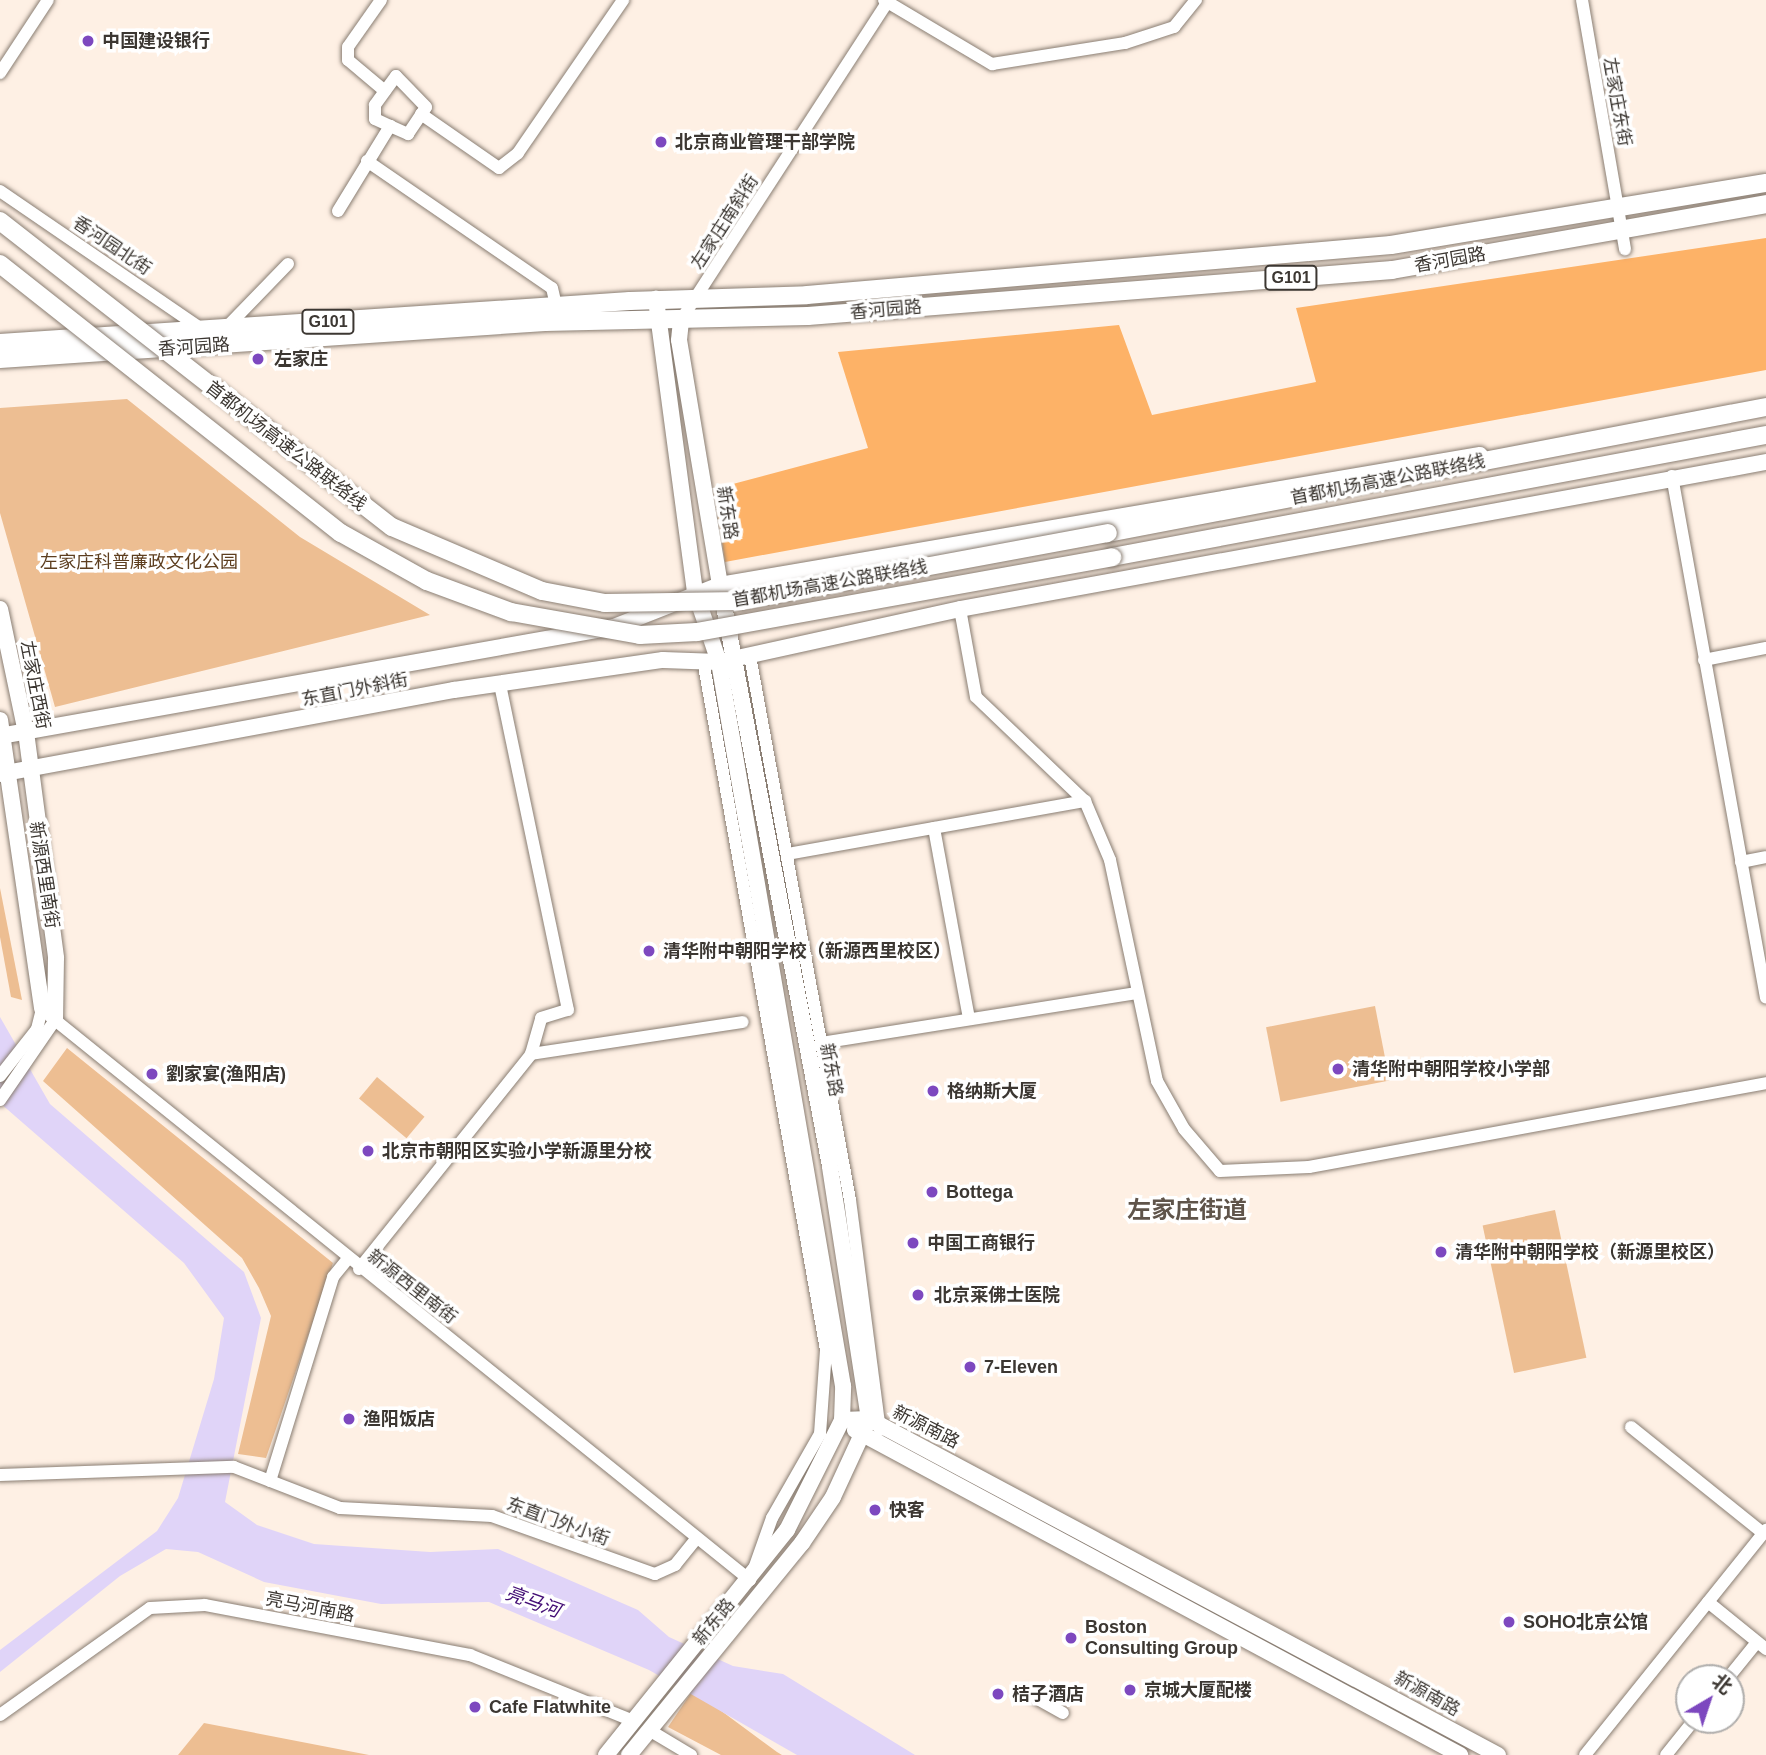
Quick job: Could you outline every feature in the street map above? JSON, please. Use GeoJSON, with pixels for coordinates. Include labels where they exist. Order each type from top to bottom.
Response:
{"type":"FeatureCollection","features":[{"type":"Feature","properties":{"kind":"highway","name":"香河园路"},"geometry":{"type":"LineString","coordinates":[[0,343],[656,299],[807,295],[1391,245],[1618,210],[1766,183]]}},
{"type":"Feature","properties":{"kind":"highway","name":"香河园路"},"geometry":{"type":"LineString","coordinates":[[0,359],[657,320],[808,316],[1392,270],[1766,204]]}},
{"type":"Feature","properties":{"kind":"highway","name":"首都机场高速公路联络线"},"geometry":{"type":"LineString","coordinates":[[0,221],[369,511],[432,548],[542,591],[605,603],[741,601],[1766,407]]}},
{"type":"Feature","properties":{"kind":"highway","name":"首都机场高速公路联络线"},"geometry":{"type":"LineString","coordinates":[[0,264],[341,533],[427,581],[510,612],[640,635],[697,632],[1766,435]]}},
{"type":"Feature","properties":{"kind":"main road"},"geometry":{"type":"LineString","coordinates":[[656,299],[695,592]]}},
{"type":"Feature","properties":{"kind":"main road","name":"新东路"},"geometry":{"type":"LineString","coordinates":[[629,1755],[725,1639],[833,1497],[868,1440],[875,1423],[743,658],[720,585],[679,340],[681,320]]}},
{"type":"Feature","properties":{"kind":"main road","name":"东直门外斜街"},"geometry":{"type":"LineString","coordinates":[[1,731],[26,732],[614,627],[695,592],[720,585],[1444,457],[1552,449]]}},
{"type":"Feature","properties":{"kind":"main road","name":"东直门外斜街"},"geometry":{"type":"LineString","coordinates":[[4,774],[500,684],[743,658],[960,609],[1672,476],[1766,462]]}},
{"type":"Feature","properties":{"kind":"main road","name":"新东路"},"geometry":{"type":"LineString","coordinates":[[606,1755],[750,1580],[806,1497],[842,1420],[840,1345],[711,661],[695,592]]}},
{"type":"Feature","properties":{"kind":"main road","name":"左家庄西街"},"geometry":{"type":"LineString","coordinates":[[0,609],[26,732],[28,769]]}},
{"type":"Feature","properties":{"kind":"main road"},"geometry":{"type":"LineString","coordinates":[[1,731],[4,774]]}},
{"type":"Feature","properties":{"kind":"main road","name":"新源西里南街"},"geometry":{"type":"LineString","coordinates":[[28,769],[56,958],[55,1020]]}},
{"type":"Feature","properties":{"kind":"main road","name":"新源西里南街"},"geometry":{"type":"LineString","coordinates":[[4,774],[42,1009]]}},
{"type":"Feature","properties":{"kind":"main road"},"geometry":{"type":"LineString","coordinates":[[842,1420],[868,1440],[1460,1755]]}},
{"type":"Feature","properties":{"kind":"main road","name":"新源南路"},"geometry":{"type":"LineString","coordinates":[[842,1420],[875,1423],[1498,1755]]}},
{"type":"Feature","properties":{"kind":"street"},"geometry":{"type":"LineString","coordinates":[[0,73],[48,0]]}},
{"type":"Feature","properties":{"kind":"street"},"geometry":{"type":"LineString","coordinates":[[381,0],[348,47],[348,60],[385,91]]}},
{"type":"Feature","properties":{"kind":"street"},"geometry":{"type":"LineString","coordinates":[[421,114],[499,168],[518,153],[623,0]]}},
{"type":"Feature","properties":{"kind":"street"},"geometry":{"type":"LineString","coordinates":[[887,1],[992,64],[1125,43],[1174,27],[1196,0]]}},
{"type":"Feature","properties":{"kind":"street","name":"左家庄东街"},"geometry":{"type":"LineString","coordinates":[[1582,0],[1625,249]]}},
{"type":"Feature","properties":{"kind":"street","name":"左家庄南斜街"},"geometry":{"type":"LineString","coordinates":[[681,320],[887,1]]}},
{"type":"Feature","properties":{"kind":"street"},"geometry":{"type":"LineString","coordinates":[[396,76],[415,89],[426,107],[421,114],[408,135],[375,119],[385,91],[396,76]]}},
{"type":"Feature","properties":{"kind":"street"},"geometry":{"type":"LineString","coordinates":[[338,211],[390,127]]}},
{"type":"Feature","properties":{"kind":"street"},"geometry":{"type":"LineString","coordinates":[[367,161],[551,288],[556,306]]}},
{"type":"Feature","properties":{"kind":"street","name":"香河园北街"},"geometry":{"type":"LineString","coordinates":[[0,191],[204,330]]}},
{"type":"Feature","properties":{"kind":"street"},"geometry":{"type":"LineString","coordinates":[[224,330],[288,264]]}},
{"type":"Feature","properties":{"kind":"street"},"geometry":{"type":"LineString","coordinates":[[1672,476],[1766,998]]}},
{"type":"Feature","properties":{"kind":"street"},"geometry":{"type":"LineString","coordinates":[[960,609],[976,697],[1085,801],[1110,860],[1157,1081],[1184,1129],[1220,1171],[1310,1167],[1766,1083]]}},
{"type":"Feature","properties":{"kind":"street"},"geometry":{"type":"LineString","coordinates":[[1704,660],[1766,648]]}},
{"type":"Feature","properties":{"kind":"street"},"geometry":{"type":"LineString","coordinates":[[743,658],[787,855],[821,1039],[875,1423]]}},
{"type":"Feature","properties":{"kind":"street"},"geometry":{"type":"LineString","coordinates":[[711,661],[826,1350],[820,1434],[772,1518],[750,1580]]}},
{"type":"Feature","properties":{"kind":"street"},"geometry":{"type":"LineString","coordinates":[[359,1269],[531,1055],[541,1018],[568,1010],[500,684]]}},
{"type":"Feature","properties":{"kind":"street"},"geometry":{"type":"LineString","coordinates":[[787,855],[1085,801]]}},
{"type":"Feature","properties":{"kind":"street"},"geometry":{"type":"LineString","coordinates":[[934,828],[968,1015]]}},
{"type":"Feature","properties":{"kind":"street"},"geometry":{"type":"LineString","coordinates":[[1741,862],[1766,857]]}},
{"type":"Feature","properties":{"kind":"street"},"geometry":{"type":"LineString","coordinates":[[821,1039],[1136,988]]}},
{"type":"Feature","properties":{"kind":"street"},"geometry":{"type":"LineString","coordinates":[[0,1076],[37,1029],[42,1009]]}},
{"type":"Feature","properties":{"kind":"street","name":"新源西里南街"},"geometry":{"type":"LineString","coordinates":[[42,1009],[347,1260],[750,1580]]}},
{"type":"Feature","properties":{"kind":"street"},"geometry":{"type":"LineString","coordinates":[[0,1100],[49,1037],[55,1020]]}},
{"type":"Feature","properties":{"kind":"street"},"geometry":{"type":"LineString","coordinates":[[531,1055],[743,1022]]}},
{"type":"Feature","properties":{"kind":"street"},"geometry":{"type":"LineString","coordinates":[[270,1481],[333,1277],[347,1260]]}},
{"type":"Feature","properties":{"kind":"street"},"geometry":{"type":"LineString","coordinates":[[1585,1755],[1764,1532],[1631,1427]]}},
{"type":"Feature","properties":{"kind":"street","name":"东直门外小街"},"geometry":{"type":"LineString","coordinates":[[0,1475],[183,1464],[234,1467],[340,1508],[492,1516],[655,1574],[675,1565],[697,1538]]}},
{"type":"Feature","properties":{"kind":"street"},"geometry":{"type":"LineString","coordinates":[[1708,1602],[1761,1645],[1742,1664]]}},
{"type":"Feature","properties":{"kind":"street","name":"亮马河南路"},"geometry":{"type":"LineString","coordinates":[[0,1715],[150,1608],[205,1605],[470,1655],[633,1721]]}},
{"type":"Feature","properties":{"kind":"street"},"geometry":{"type":"LineString","coordinates":[[1027,1693],[1063,1713]]}},
{"type":"Feature","properties":{"kind":"street"},"geometry":{"type":"LineString","coordinates":[[649,1730],[691,1755]]}},
{"type":"Feature","properties":{"kind":"street"},"geometry":{"type":"LineString","coordinates":[[1666,1755],[1683,1734]]}},
{"type":"Feature","properties":{"kind":"green space","name":"左家庄科普廉政文化公园"},"geometry":{"type":"Polygon","coordinates":[[[127,399],[300,537],[430,615],[55,707],[0,513],[0,408],[127,399]]]}},
{"type":"Feature","properties":{"kind":"green space"},"geometry":{"type":"Polygon","coordinates":[[[0,888],[22,1000],[11,997],[0,937],[0,888]]]}},
{"type":"Feature","properties":{"kind":"green space"},"geometry":{"type":"Polygon","coordinates":[[[1375,1006],[1390,1081],[1281,1102],[1266,1027],[1375,1006]]]}},
{"type":"Feature","properties":{"kind":"green space"},"geometry":{"type":"Polygon","coordinates":[[[67,1048],[333,1263],[266,1458],[238,1454],[271,1316],[259,1288],[242,1258],[43,1081],[67,1048]]]}},
{"type":"Feature","properties":{"kind":"green space"},"geometry":{"type":"Polygon","coordinates":[[[377,1077],[424,1117],[406,1138],[359,1098],[377,1077]]]}},
{"type":"Feature","properties":{"kind":"green space"},"geometry":{"type":"Polygon","coordinates":[[[1555,1210],[1586,1358],[1514,1373],[1483,1225],[1555,1210]]]}},
{"type":"Feature","properties":{"kind":"green space"},"geometry":{"type":"Polygon","coordinates":[[[693,1690],[782,1755],[721,1755],[668,1727],[693,1690]]]}},
{"type":"Feature","properties":{"kind":"green space"},"geometry":{"type":"Polygon","coordinates":[[[204,1723],[369,1755],[178,1755],[204,1723]]]}},
{"type":"Feature","properties":{"kind":"shaded area"},"geometry":{"type":"Polygon","coordinates":[[[1766,238],[1766,370],[725,562],[714,489],[868,448],[838,352],[1119,325],[1152,415],[1316,382],[1296,308],[1766,238]]]}},
{"type":"Feature","properties":{"kind":"water","name":"亮马河"},"geometry":{"type":"Polygon","coordinates":[[[0,1017],[50,1104],[244,1272],[261,1318],[225,1502],[257,1525],[314,1544],[430,1552],[498,1549],[638,1610],[669,1637],[733,1666],[783,1674],[915,1755],[797,1755],[649,1670],[489,1602],[381,1604],[264,1582],[198,1552],[166,1549],[120,1576],[0,1672],[0,1650],[157,1531],[178,1498],[214,1379],[224,1318],[184,1263],[0,1103],[0,1017]]]}},
{"type":"Feature","properties":{"kind":"place","name":"中国建设银行"},"geometry":{"type":"Point","coordinates":[88,41]}},
{"type":"Feature","properties":{"kind":"place","name":"北京商业管理干部学院"},"geometry":{"type":"Point","coordinates":[661,142]}},
{"type":"Feature","properties":{"kind":"place","name":"左家庄"},"geometry":{"type":"Point","coordinates":[258,359]}},
{"type":"Feature","properties":{"kind":"place","name":"清华附中朝阳学校（新源西里校区）"},"geometry":{"type":"Point","coordinates":[649,951]}},
{"type":"Feature","properties":{"kind":"place","name":"清华附中朝阳学校小学部"},"geometry":{"type":"Point","coordinates":[1338,1069]}},
{"type":"Feature","properties":{"kind":"place","name":"劉家宴(渔阳店)"},"geometry":{"type":"Point","coordinates":[152,1074]}},
{"type":"Feature","properties":{"kind":"place","name":"格纳斯大厦"},"geometry":{"type":"Point","coordinates":[933,1091]}},
{"type":"Feature","properties":{"kind":"place","name":"北京市朝阳区实验小学新源里分校"},"geometry":{"type":"Point","coordinates":[368,1151]}},
{"type":"Feature","properties":{"kind":"place","name":"Bottega"},"geometry":{"type":"Point","coordinates":[932,1192]}},
{"type":"Feature","properties":{"kind":"place","name":"中国工商银行"},"geometry":{"type":"Point","coordinates":[913,1243]}},
{"type":"Feature","properties":{"kind":"place","name":"清华附中朝阳学校（新源里校区）"},"geometry":{"type":"Point","coordinates":[1441,1252]}},
{"type":"Feature","properties":{"kind":"place","name":"北京莱佛士医院"},"geometry":{"type":"Point","coordinates":[918,1295]}},
{"type":"Feature","properties":{"kind":"place","name":"7-Eleven"},"geometry":{"type":"Point","coordinates":[970,1367]}},
{"type":"Feature","properties":{"kind":"place","name":"渔阳饭店"},"geometry":{"type":"Point","coordinates":[349,1419]}},
{"type":"Feature","properties":{"kind":"place","name":"快客"},"geometry":{"type":"Point","coordinates":[875,1510]}},
{"type":"Feature","properties":{"kind":"place","name":"SOHO北京公馆"},"geometry":{"type":"Point","coordinates":[1509,1622]}},
{"type":"Feature","properties":{"kind":"place","name":"Boston Consulting Group"},"geometry":{"type":"Point","coordinates":[1071,1638]}},
{"type":"Feature","properties":{"kind":"place","name":"京城大厦配楼"},"geometry":{"type":"Point","coordinates":[1130,1690]}},
{"type":"Feature","properties":{"kind":"place","name":"桔子酒店"},"geometry":{"type":"Point","coordinates":[998,1694]}},
{"type":"Feature","properties":{"kind":"place","name":"Cafe Flatwhite"},"geometry":{"type":"Point","coordinates":[475,1707]}},
{"type":"Feature","properties":{"kind":"district","name":"左家庄街道"},"geometry":{"type":"Point","coordinates":[1187,1210]}}]}
